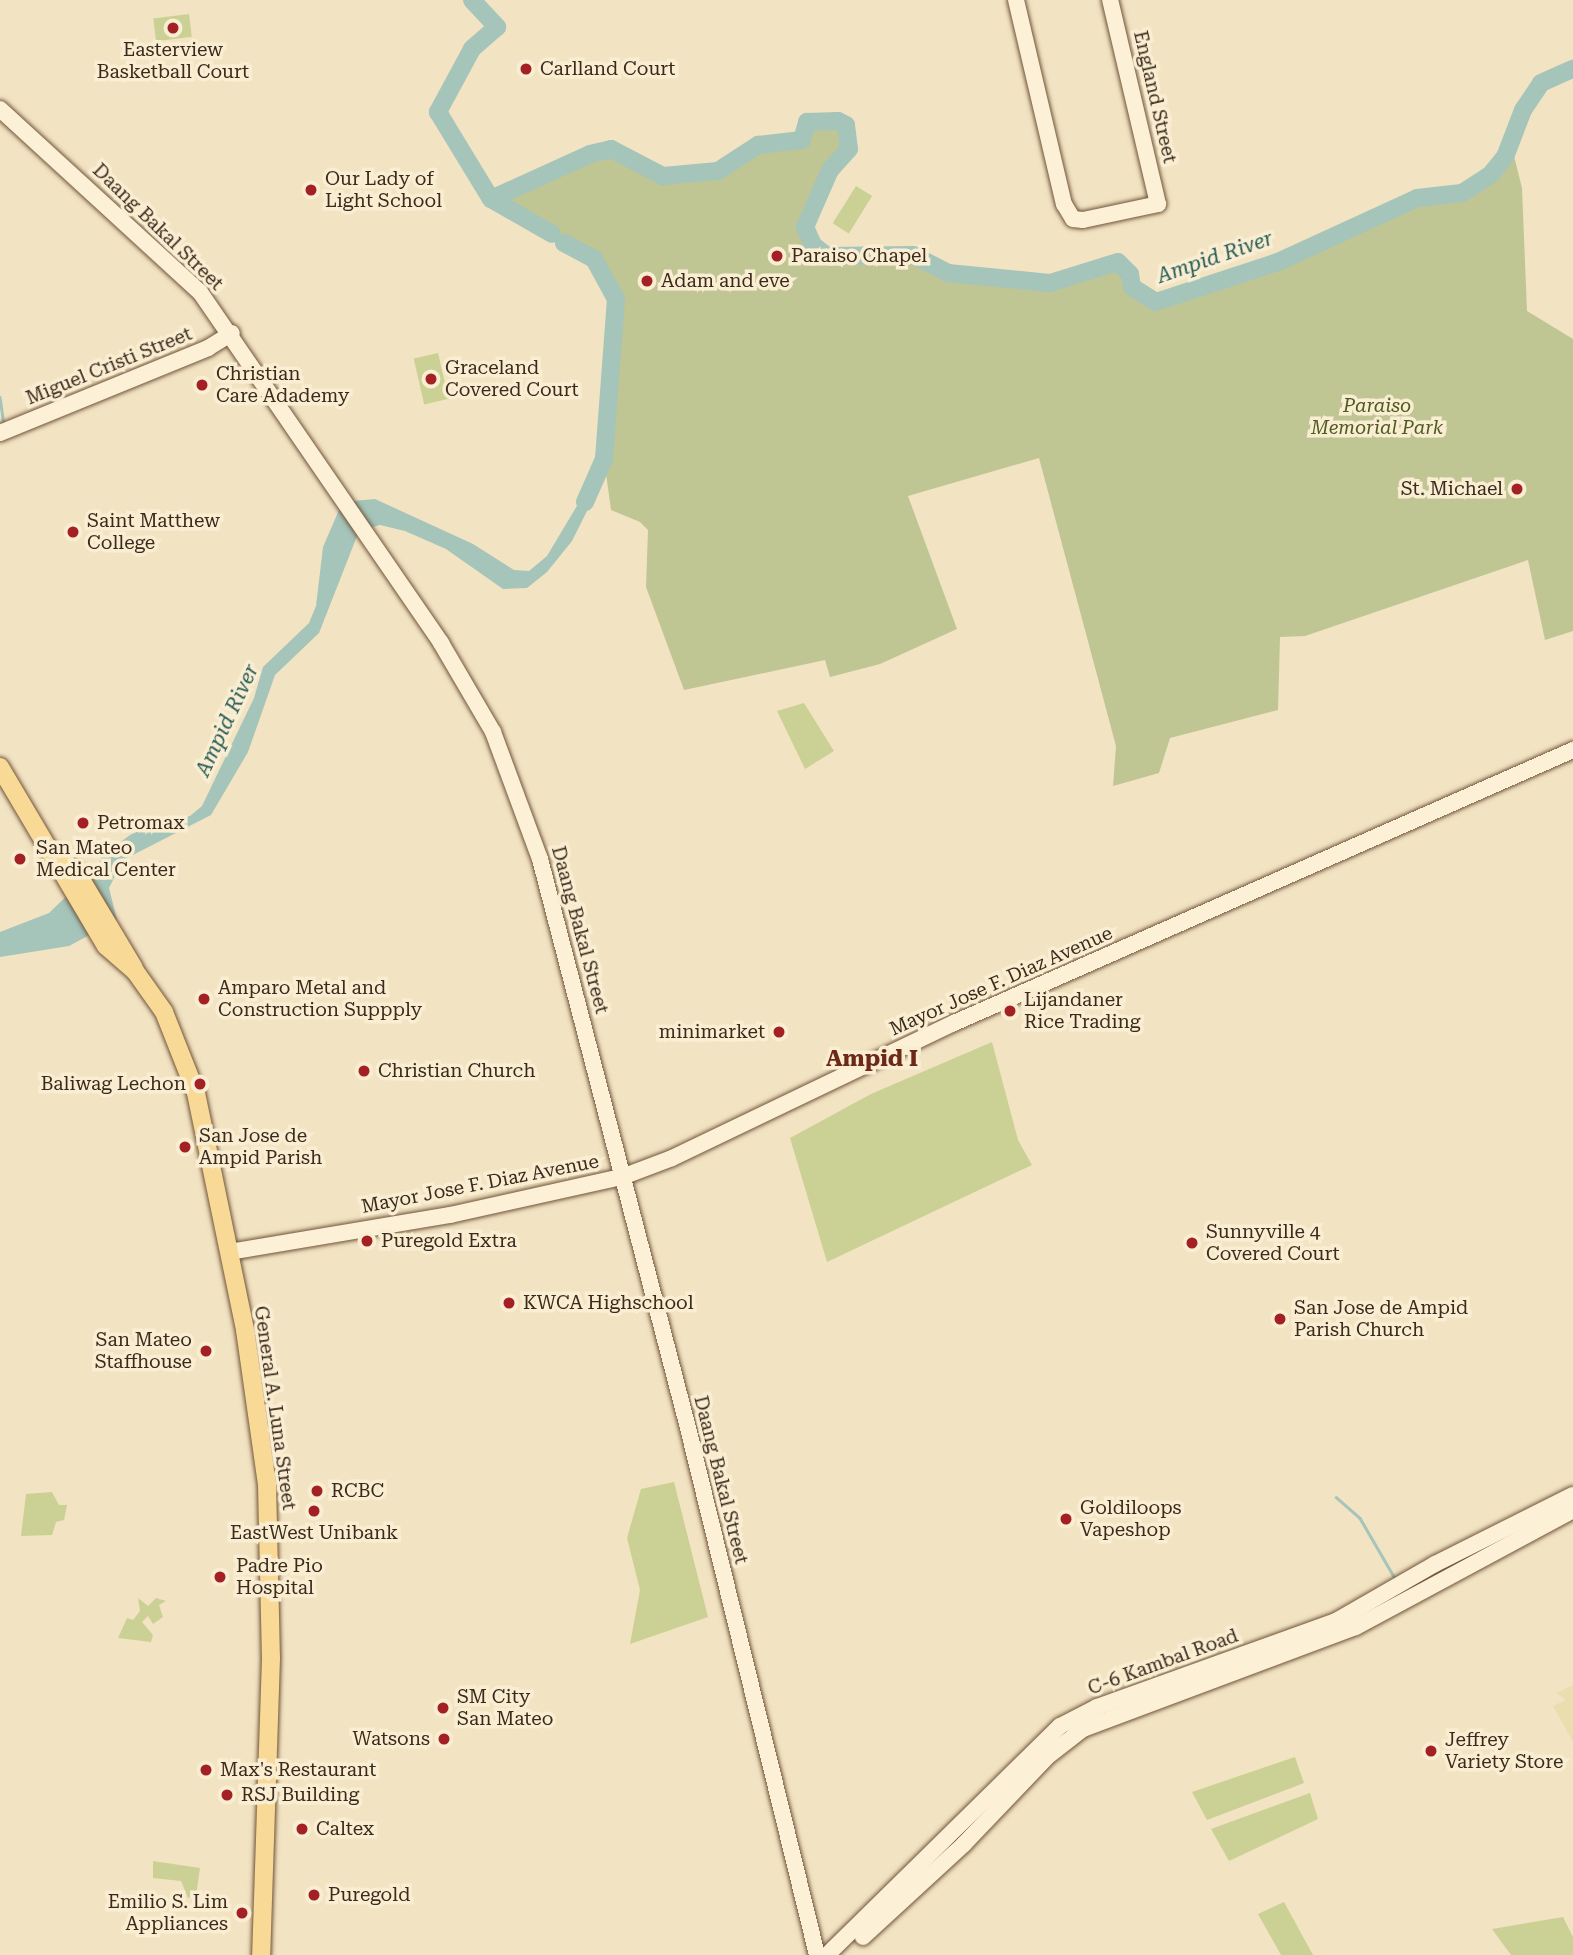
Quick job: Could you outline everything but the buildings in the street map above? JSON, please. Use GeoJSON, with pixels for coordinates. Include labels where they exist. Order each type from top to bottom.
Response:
{"type":"FeatureCollection","features":[{"type":"Feature","properties":{"kind":"main road","name":"General A. Luna Street"},"geometry":{"type":"LineString","coordinates":[[0,766],[112,942],[164,1012],[184,1055],[229,1252],[245,1330],[268,1496],[271,1648],[261,1955]]}},
{"type":"Feature","properties":{"kind":"street","name":"England Street"},"geometry":{"type":"LineString","coordinates":[[1016,0],[1057,178],[1073,219],[1158,204],[1110,0]]}},
{"type":"Feature","properties":{"kind":"street","name":"Daang Bakal Street"},"geometry":{"type":"LineString","coordinates":[[0,109],[200,292],[232,333],[340,498],[440,643],[493,732],[540,859],[817,1955]]}},
{"type":"Feature","properties":{"kind":"street","name":"Miguel Cristi Street"},"geometry":{"type":"LineString","coordinates":[[0,433],[197,353],[232,333]]}},
{"type":"Feature","properties":{"kind":"street","name":"Mayor Jose F. Diaz Avenue"},"geometry":{"type":"LineString","coordinates":[[229,1252],[450,1214],[622,1177],[672,1158],[954,1023],[1573,750]]}},
{"type":"Feature","properties":{"kind":"street","name":"C-6 Kambal Road"},"geometry":{"type":"LineString","coordinates":[[827,1955],[1060,1726],[1097,1707],[1336,1621],[1436,1564],[1573,1495]]}},
{"type":"Feature","properties":{"kind":"street","name":"C-6 Kambal Road"},"geometry":{"type":"LineString","coordinates":[[843,1955],[964,1844],[1047,1757],[1083,1729],[1356,1627],[1573,1510]]}},
{"type":"Feature","properties":{"kind":"shaded area"},"geometry":{"type":"Polygon","coordinates":[[[1573,1685],[1573,1742],[1553,1706],[1566,1700],[1557,1693],[1573,1685]]]}},
{"type":"Feature","properties":{"kind":"green space","name":"Easterview Basketball Court"},"geometry":{"type":"Polygon","coordinates":[[[189,14],[192,37],[156,41],[153,18],[189,14]]]}},
{"type":"Feature","properties":{"kind":"green space","name":"Paraiso Memorial Park"},"geometry":{"type":"Polygon","coordinates":[[[838,121],[846,125],[849,149],[830,170],[805,227],[813,245],[827,256],[913,255],[948,273],[1050,283],[1118,262],[1130,274],[1132,287],[1156,302],[1278,262],[1417,198],[1462,193],[1491,174],[1499,159],[1514,156],[1522,188],[1527,311],[1573,339],[1573,631],[1545,640],[1528,560],[1305,636],[1280,637],[1278,710],[1170,738],[1159,773],[1113,786],[1116,746],[1039,458],[908,496],[957,629],[880,664],[830,677],[825,660],[684,690],[646,587],[648,530],[640,522],[611,510],[604,459],[616,299],[594,259],[491,199],[590,154],[611,149],[663,176],[718,171],[758,145],[802,140],[807,122],[838,121]]]}},
{"type":"Feature","properties":{"kind":"green space"},"geometry":{"type":"Polygon","coordinates":[[[856,186],[872,196],[849,233],[833,223],[856,186]]]}},
{"type":"Feature","properties":{"kind":"green space","name":"Graceland Covered Court"},"geometry":{"type":"Polygon","coordinates":[[[438,353],[449,399],[424,404],[414,359],[438,353]]]}},
{"type":"Feature","properties":{"kind":"green space"},"geometry":{"type":"Polygon","coordinates":[[[804,703],[834,751],[805,769],[777,711],[804,703]]]}},
{"type":"Feature","properties":{"kind":"green space"},"geometry":{"type":"Polygon","coordinates":[[[992,1042],[1018,1140],[1032,1165],[827,1262],[790,1138],[871,1094],[992,1042]]]}},
{"type":"Feature","properties":{"kind":"green space"},"geometry":{"type":"Polygon","coordinates":[[[674,1482],[708,1617],[630,1644],[640,1590],[627,1538],[641,1489],[674,1482]]]}},
{"type":"Feature","properties":{"kind":"green space"},"geometry":{"type":"Polygon","coordinates":[[[52,1492],[59,1505],[67,1505],[64,1520],[56,1522],[52,1535],[21,1536],[26,1494],[52,1492]]]}},
{"type":"Feature","properties":{"kind":"green space"},"geometry":{"type":"Polygon","coordinates":[[[138,1598],[148,1606],[156,1598],[166,1601],[159,1605],[163,1617],[153,1624],[148,1616],[142,1622],[153,1635],[151,1642],[118,1638],[127,1618],[133,1620],[140,1611],[138,1598]]]}},
{"type":"Feature","properties":{"kind":"green space"},"geometry":{"type":"Polygon","coordinates":[[[1295,1757],[1304,1783],[1207,1820],[1192,1792],[1295,1757]]]}},
{"type":"Feature","properties":{"kind":"green space"},"geometry":{"type":"Polygon","coordinates":[[[1310,1793],[1318,1819],[1229,1861],[1211,1829],[1310,1793]]]}},
{"type":"Feature","properties":{"kind":"green space"},"geometry":{"type":"Polygon","coordinates":[[[153,1861],[200,1868],[196,1896],[188,1898],[181,1881],[153,1878],[153,1861]]]}},
{"type":"Feature","properties":{"kind":"green space"},"geometry":{"type":"Polygon","coordinates":[[[1284,1902],[1313,1955],[1281,1955],[1258,1914],[1284,1902]]]}},
{"type":"Feature","properties":{"kind":"green space"},"geometry":{"type":"Polygon","coordinates":[[[1563,1917],[1573,1937],[1573,1955],[1511,1955],[1492,1929],[1563,1917]]]}},
{"type":"Feature","properties":{"kind":"water"},"geometry":{"type":"Polygon","coordinates":[[[593,479],[595,495],[572,541],[547,572],[527,588],[503,589],[446,549],[405,531],[380,525],[359,531],[319,633],[275,675],[248,752],[211,815],[123,860],[109,888],[117,920],[69,946],[0,957],[0,932],[49,913],[98,866],[102,856],[130,835],[154,823],[190,816],[202,806],[254,698],[263,667],[309,623],[316,606],[323,547],[339,510],[353,501],[375,499],[473,544],[514,570],[529,571],[547,556],[593,479]]]}},
{"type":"Feature","properties":{"kind":"waterway","name":"Ampid River"},"geometry":{"type":"LineString","coordinates":[[472,0],[497,27],[472,49],[438,112],[491,199],[552,234]]}},
{"type":"Feature","properties":{"kind":"waterway","name":"Ampid River"},"geometry":{"type":"LineString","coordinates":[[491,199],[590,154],[611,149],[663,176],[718,171],[758,145],[802,140],[807,122],[838,121],[846,125],[849,149],[830,170],[805,227],[813,245],[827,256],[913,255],[948,273],[1050,283],[1118,262],[1130,274],[1132,287],[1156,302],[1278,262],[1417,198],[1462,193],[1491,174],[1505,157],[1523,110],[1541,83],[1573,69]]}},
{"type":"Feature","properties":{"kind":"waterway","name":"Ampid River"},"geometry":{"type":"LineString","coordinates":[[564,243],[594,259],[616,299],[604,459],[585,502]]}},
{"type":"Feature","properties":{"kind":"waterway"},"geometry":{"type":"LineString","coordinates":[[0,397],[4,425]]}},
{"type":"Feature","properties":{"kind":"waterway"},"geometry":{"type":"LineString","coordinates":[[1336,1497],[1360,1518],[1396,1580]]}},
{"type":"Feature","properties":{"kind":"place","name":"Easterview Basketball Court"},"geometry":{"type":"Point","coordinates":[173,28]}},
{"type":"Feature","properties":{"kind":"place","name":"Carlland Court"},"geometry":{"type":"Point","coordinates":[526,69]}},
{"type":"Feature","properties":{"kind":"place","name":"Our Lady of Light School"},"geometry":{"type":"Point","coordinates":[311,190]}},
{"type":"Feature","properties":{"kind":"place","name":"Paraiso Chapel"},"geometry":{"type":"Point","coordinates":[777,256]}},
{"type":"Feature","properties":{"kind":"place","name":"Adam and eve"},"geometry":{"type":"Point","coordinates":[647,281]}},
{"type":"Feature","properties":{"kind":"place","name":"Graceland Covered Court"},"geometry":{"type":"Point","coordinates":[431,379]}},
{"type":"Feature","properties":{"kind":"place","name":"Christian Care Adademy"},"geometry":{"type":"Point","coordinates":[202,385]}},
{"type":"Feature","properties":{"kind":"place","name":"St. Michael"},"geometry":{"type":"Point","coordinates":[1517,489]}},
{"type":"Feature","properties":{"kind":"place","name":"Saint Matthew College"},"geometry":{"type":"Point","coordinates":[73,532]}},
{"type":"Feature","properties":{"kind":"place","name":"Petromax"},"geometry":{"type":"Point","coordinates":[83,823]}},
{"type":"Feature","properties":{"kind":"place","name":"San Mateo Medical Center"},"geometry":{"type":"Point","coordinates":[20,859]}},
{"type":"Feature","properties":{"kind":"place","name":"Amparo Metal and Construction Suppply"},"geometry":{"type":"Point","coordinates":[204,999]}},
{"type":"Feature","properties":{"kind":"place","name":"Lijandaner Rice Trading"},"geometry":{"type":"Point","coordinates":[1010,1011]}},
{"type":"Feature","properties":{"kind":"place","name":"minimarket"},"geometry":{"type":"Point","coordinates":[779,1032]}},
{"type":"Feature","properties":{"kind":"place","name":"Christian Church"},"geometry":{"type":"Point","coordinates":[364,1071]}},
{"type":"Feature","properties":{"kind":"place","name":"Baliwag Lechon"},"geometry":{"type":"Point","coordinates":[200,1084]}},
{"type":"Feature","properties":{"kind":"place","name":"San Jose de Ampid Parish"},"geometry":{"type":"Point","coordinates":[185,1147]}},
{"type":"Feature","properties":{"kind":"place","name":"Puregold Extra"},"geometry":{"type":"Point","coordinates":[367,1241]}},
{"type":"Feature","properties":{"kind":"place","name":"Sunnyville 4 Covered Court"},"geometry":{"type":"Point","coordinates":[1192,1243]}},
{"type":"Feature","properties":{"kind":"place","name":"KWCA Highschool"},"geometry":{"type":"Point","coordinates":[509,1303]}},
{"type":"Feature","properties":{"kind":"place","name":"San Jose de Ampid Parish Church"},"geometry":{"type":"Point","coordinates":[1280,1319]}},
{"type":"Feature","properties":{"kind":"place","name":"San Mateo Staffhouse"},"geometry":{"type":"Point","coordinates":[206,1351]}},
{"type":"Feature","properties":{"kind":"place","name":"RCBC"},"geometry":{"type":"Point","coordinates":[317,1491]}},
{"type":"Feature","properties":{"kind":"place","name":"EastWest Unibank"},"geometry":{"type":"Point","coordinates":[314,1511]}},
{"type":"Feature","properties":{"kind":"place","name":"Goldiloops Vapeshop"},"geometry":{"type":"Point","coordinates":[1066,1519]}},
{"type":"Feature","properties":{"kind":"place","name":"Padre Pio Hospital"},"geometry":{"type":"Point","coordinates":[220,1577]}},
{"type":"Feature","properties":{"kind":"place","name":"SM City San Mateo"},"geometry":{"type":"Point","coordinates":[443,1708]}},
{"type":"Feature","properties":{"kind":"place","name":"Watsons"},"geometry":{"type":"Point","coordinates":[444,1739]}},
{"type":"Feature","properties":{"kind":"place","name":"Jeffrey Variety Store"},"geometry":{"type":"Point","coordinates":[1431,1751]}},
{"type":"Feature","properties":{"kind":"place","name":"Max's Restaurant"},"geometry":{"type":"Point","coordinates":[206,1770]}},
{"type":"Feature","properties":{"kind":"place","name":"RSJ Building"},"geometry":{"type":"Point","coordinates":[227,1795]}},
{"type":"Feature","properties":{"kind":"place","name":"Caltex"},"geometry":{"type":"Point","coordinates":[302,1829]}},
{"type":"Feature","properties":{"kind":"place","name":"Puregold"},"geometry":{"type":"Point","coordinates":[314,1895]}},
{"type":"Feature","properties":{"kind":"place","name":"Emilio S. Lim Appliances"},"geometry":{"type":"Point","coordinates":[242,1913]}},
{"type":"Feature","properties":{"kind":"district","name":"Ampid I"},"geometry":{"type":"Point","coordinates":[872,1059]}}]}
